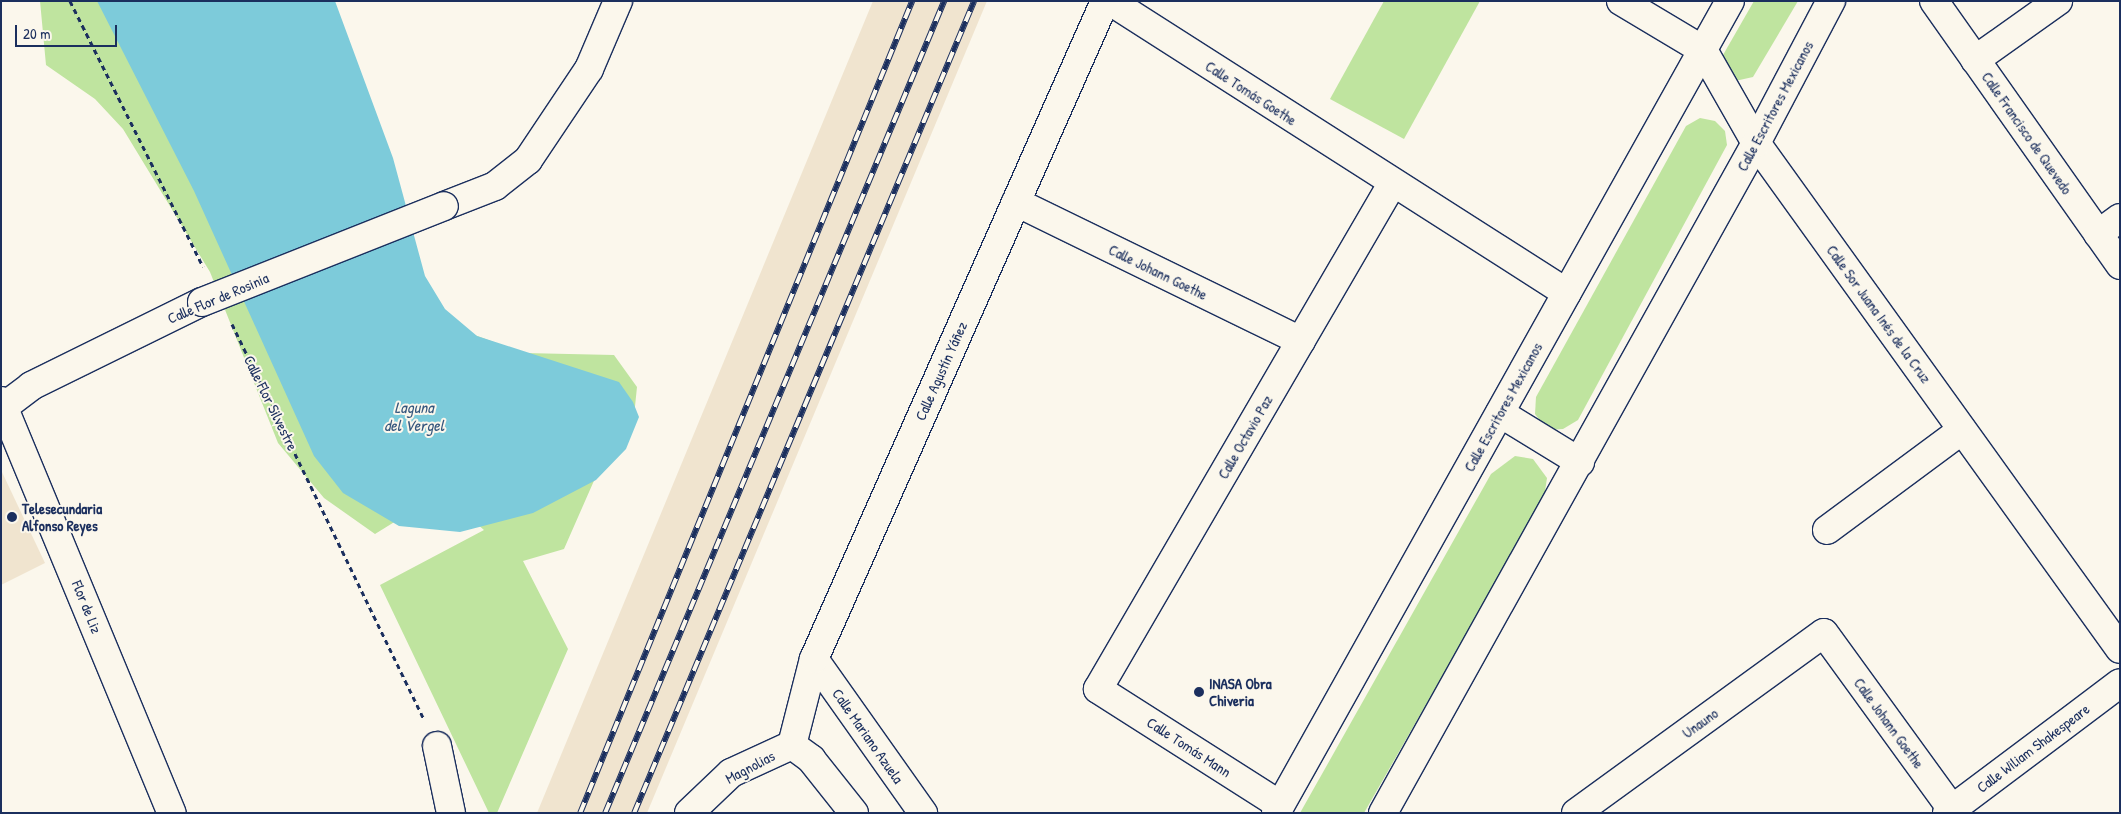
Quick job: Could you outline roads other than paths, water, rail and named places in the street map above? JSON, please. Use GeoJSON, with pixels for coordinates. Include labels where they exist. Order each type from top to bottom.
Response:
{"type":"FeatureCollection","features":[{"type":"Feature","properties":{"kind":"street","name":"Calle Flor de Rosinia"},"geometry":{"type":"LineString","coordinates":[[2,406],[31,386],[202,302],[495,186],[528,160],[589,69],[618,1]]}},
{"type":"Feature","properties":{"kind":"street","name":"Calle Agustín Yáñez"},"geometry":{"type":"LineString","coordinates":[[792,745],[814,658],[1105,1]]}},
{"type":"Feature","properties":{"kind":"street","name":"Calle Tomás Goethe"},"geometry":{"type":"LineString","coordinates":[[1110,1],[1392,184]]}},
{"type":"Feature","properties":{"kind":"street","name":"Calle Sor Juana Inés de la Cruz"},"geometry":{"type":"LineString","coordinates":[[1621,1],[1703,50],[1756,143],[2120,649]]}},
{"type":"Feature","properties":{"kind":"street","name":"Calle Escritores Mexicanos"},"geometry":{"type":"LineString","coordinates":[[1278,809],[1568,294],[1730,1]]}},
{"type":"Feature","properties":{"kind":"street","name":"Calle Escritores Mexicanos"},"geometry":{"type":"LineString","coordinates":[[1383,813],[1756,143],[1831,1]]}},
{"type":"Feature","properties":{"kind":"street","name":"Calle Francisco de Quevedo"},"geometry":{"type":"LineString","coordinates":[[1934,1],[2120,265]]}},
{"type":"Feature","properties":{"kind":"street"},"geometry":{"type":"LineString","coordinates":[[1975,60],[2058,1]]}},
{"type":"Feature","properties":{"kind":"street"},"geometry":{"type":"LineString","coordinates":[[1392,184],[1568,294]]}},
{"type":"Feature","properties":{"kind":"street","name":"Calle Octavio Paz"},"geometry":{"type":"LineString","coordinates":[[1098,689],[1392,184]]}},
{"type":"Feature","properties":{"kind":"street","name":"Calle Johann Goethe"},"geometry":{"type":"LineString","coordinates":[[1016,202],[1301,341]]}},
{"type":"Feature","properties":{"kind":"street"},"geometry":{"type":"LineString","coordinates":[[2098,234],[2120,218]]}},
{"type":"Feature","properties":{"kind":"street","name":"Flor de Liz"},"geometry":{"type":"LineString","coordinates":[[2,406],[172,813]]}},
{"type":"Feature","properties":{"kind":"street"},"geometry":{"type":"LineString","coordinates":[[1500,413],[1580,462]]}},
{"type":"Feature","properties":{"kind":"street"},"geometry":{"type":"LineString","coordinates":[[1827,530],[1962,430]]}},
{"type":"Feature","properties":{"kind":"street","name":"Calle Johann Goethe"},"geometry":{"type":"LineString","coordinates":[[1824,633],[1951,811]]}},
{"type":"Feature","properties":{"kind":"street","name":"Unauno"},"geometry":{"type":"LineString","coordinates":[[1576,813],[1824,633]]}},
{"type":"Feature","properties":{"kind":"street","name":"Calle Mariano Azuela"},"geometry":{"type":"LineString","coordinates":[[814,658],[923,813]]}},
{"type":"Feature","properties":{"kind":"street","name":"Calle Wiliam Shakespeare"},"geometry":{"type":"LineString","coordinates":[[1951,811],[2120,683]]}},
{"type":"Feature","properties":{"kind":"street","name":"Calle Tomás Mann"},"geometry":{"type":"LineString","coordinates":[[1098,689],[1278,809]]}},
{"type":"Feature","properties":{"kind":"street"},"geometry":{"type":"LineString","coordinates":[[792,745],[811,759],[846,809]]}},
{"type":"Feature","properties":{"kind":"street","name":"Magnolias"},"geometry":{"type":"LineString","coordinates":[[689,813],[731,773],[792,745]]}},
{"type":"Feature","properties":{"kind":"street"},"geometry":{"type":"LineString","coordinates":[[437,746],[450,813]]}},
{"type":"Feature","properties":{"kind":"water","name":"Laguna del Vergel"},"geometry":{"type":"Polygon","coordinates":[[[97,1],[335,1],[393,158],[425,276],[445,309],[477,336],[619,382],[633,402],[639,417],[626,449],[596,480],[533,513],[460,532],[399,526],[343,493],[314,456],[194,191],[97,1]]]}},
{"type":"Feature","properties":{"kind":"railway"},"geometry":{"type":"LineString","coordinates":[[580,813],[912,1]]}},
{"type":"Feature","properties":{"kind":"railway"},"geometry":{"type":"LineString","coordinates":[[605,813],[944,1]]}},
{"type":"Feature","properties":{"kind":"railway"},"geometry":{"type":"LineString","coordinates":[[634,813],[974,1]]}},
{"type":"Feature","properties":{"kind":"place","name":"Telesecundaria Alfonso Reyes"},"geometry":{"type":"Point","coordinates":[12,517]}},
{"type":"Feature","properties":{"kind":"place","name":"INASA Obra Chiveria"},"geometry":{"type":"Point","coordinates":[1199,692]}}]}
